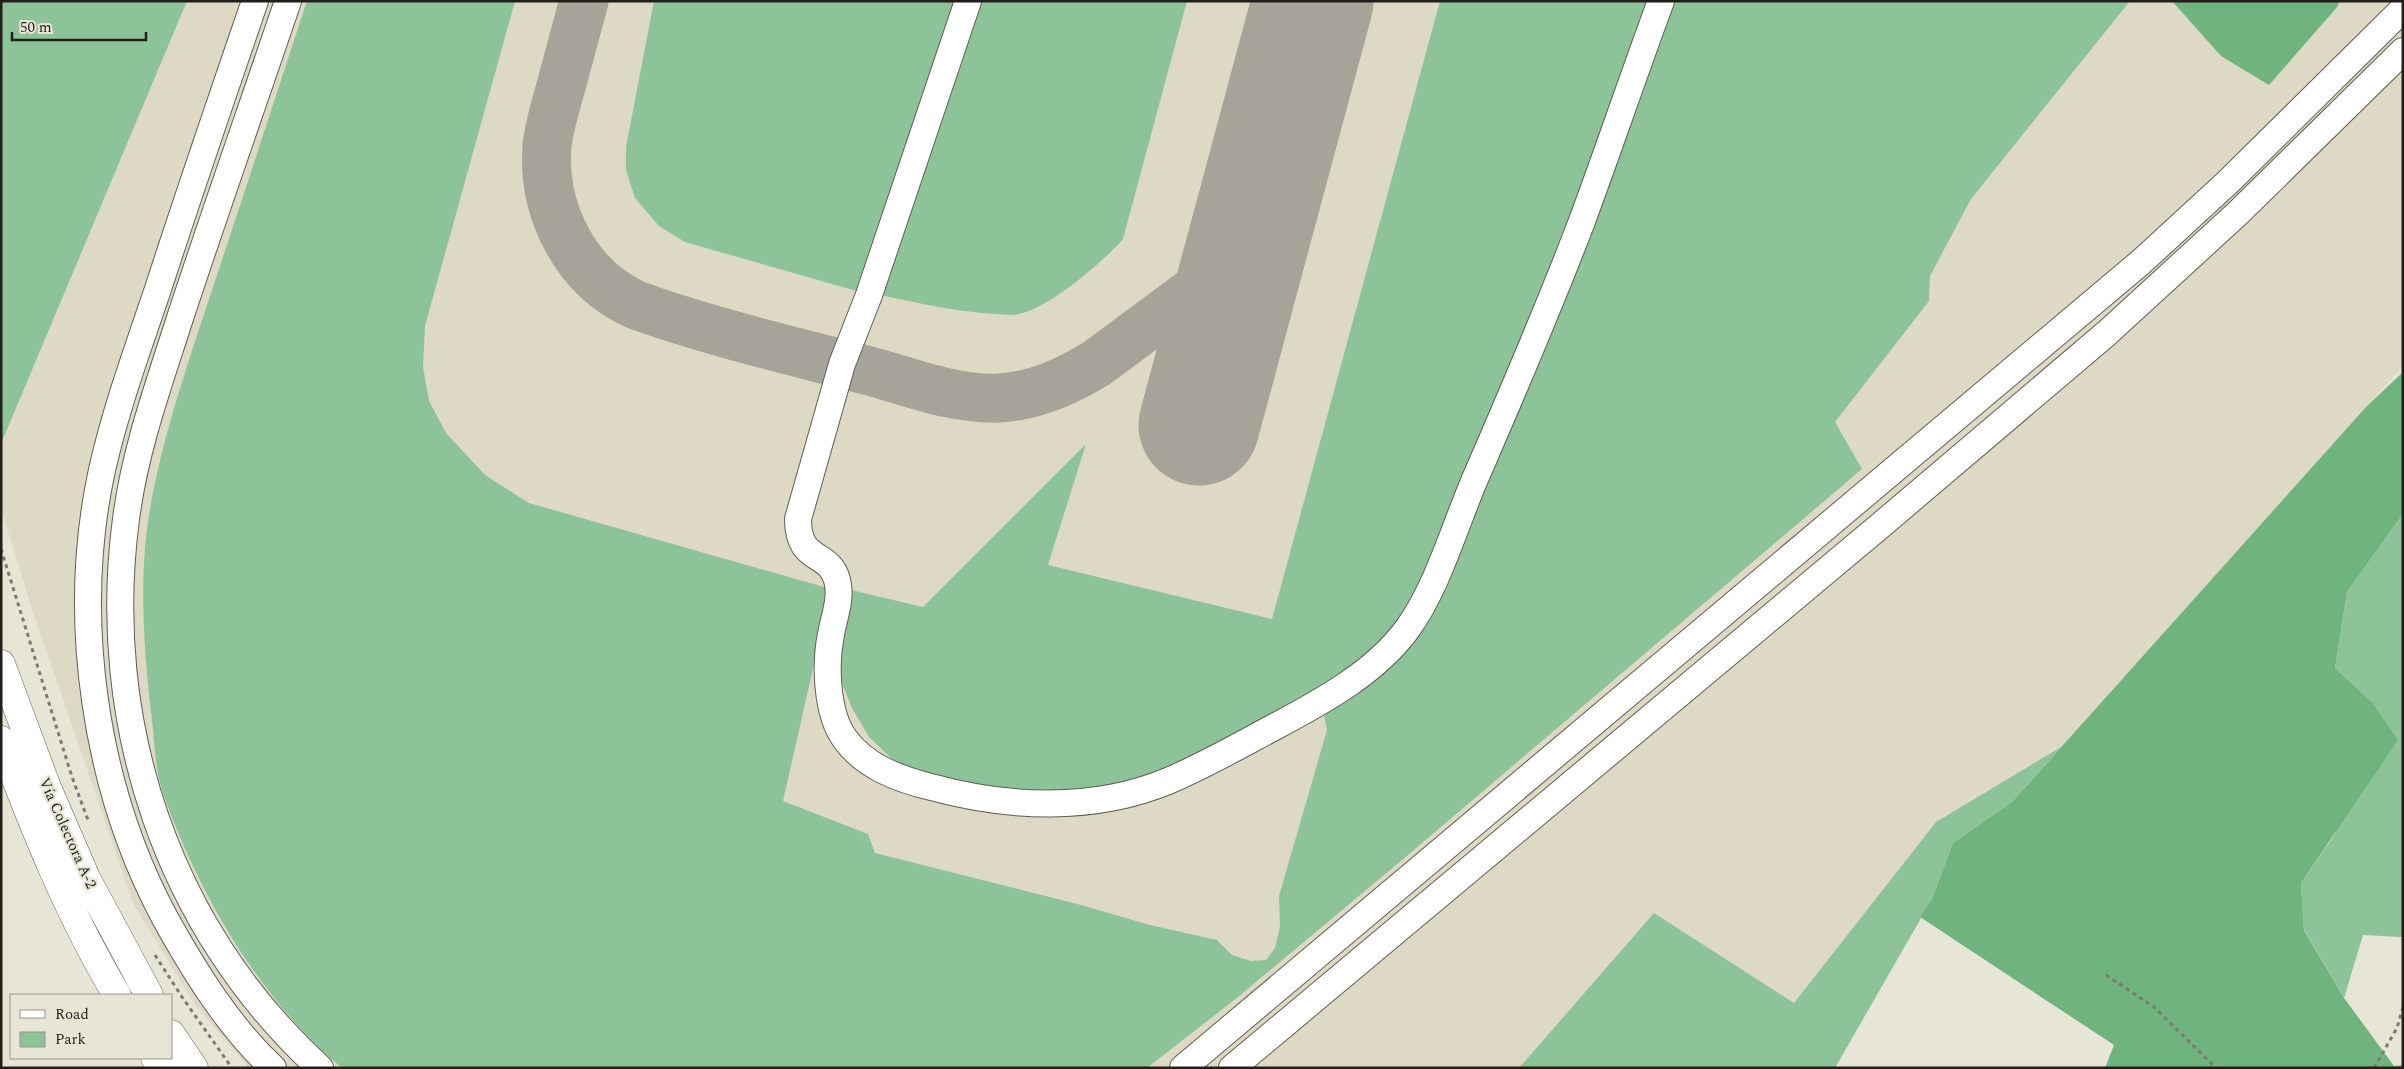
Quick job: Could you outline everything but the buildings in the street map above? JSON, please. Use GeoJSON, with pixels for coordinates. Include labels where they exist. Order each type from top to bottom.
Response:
{"type":"FeatureCollection","features":[{"type":"Feature","properties":{"kind":"main road","name":"Vía Colectora A-2"},"geometry":{"type":"LineString","coordinates":[[1,664],[46,785],[86,878],[148,994]]}},
{"type":"Feature","properties":{"kind":"main road","name":"Vía Colectora A-2"},"geometry":{"type":"LineString","coordinates":[[1,740],[21,794],[62,888],[100,966],[116,994]]}},
{"type":"Feature","properties":{"kind":"main road"},"geometry":{"type":"LineString","coordinates":[[172,1035],[194,1068]]}},
{"type":"Feature","properties":{"kind":"lane"},"geometry":{"type":"LineString","coordinates":[[255,1],[171,247],[123,396],[102,470],[92,537],[89,608],[92,674],[97,717],[106,765],[123,824],[148,886],[185,954],[223,1011],[273,1068]]}},
{"type":"Feature","properties":{"kind":"lane"},"geometry":{"type":"LineString","coordinates":[[288,1],[199,260],[139,446],[125,527],[120,589],[120,641],[124,694],[138,759],[154,814],[176,871],[211,937],[248,991],[290,1041],[320,1068]]}},
{"type":"Feature","properties":{"kind":"lane"},"geometry":{"type":"LineString","coordinates":[[968,1],[869,295],[842,364],[798,520],[798,531],[800,541],[806,551],[828,565],[838,582],[839,593],[830,639],[829,689],[834,718],[842,736],[857,755],[886,772],[912,782],[993,801],[1032,804],[1088,801],[1166,782],[1298,714],[1369,668],[1390,649],[1409,627],[1428,594],[1469,492],[1532,347],[1581,222],[1661,1]]}},
{"type":"Feature","properties":{"kind":"lane"},"geometry":{"type":"LineString","coordinates":[[1183,1068],[2141,262],[2228,182],[2403,9]]}},
{"type":"Feature","properties":{"kind":"lane"},"geometry":{"type":"LineString","coordinates":[[1232,1068],[1881,525],[2106,333],[2238,213],[2403,50]]}},
{"type":"Feature","properties":{"kind":"path"},"geometry":{"type":"LineString","coordinates":[[2106,974],[2154,1007],[2216,1068]]}},
{"type":"Feature","properties":{"kind":"path"},"geometry":{"type":"LineString","coordinates":[[2374,1068],[2397,1028],[2403,1007]]}},
{"type":"Feature","properties":{"kind":"shaded area"},"geometry":{"type":"Polygon","coordinates":[[[187,1],[2403,1],[2403,366],[2061,747],[1936,822],[1794,1003],[1654,913],[1519,1068],[249,1068],[195,1005],[133,903],[33,612],[1,509],[1,444],[187,1]]]}},
{"type":"Feature","properties":{"kind":"green space"},"geometry":{"type":"Polygon","coordinates":[[[1,1],[187,1],[1,444],[1,1]]]}},
{"type":"Feature","properties":{"kind":"green space"},"geometry":{"type":"Polygon","coordinates":[[[307,1],[515,1],[425,326],[423,367],[429,401],[446,433],[485,475],[529,503],[831,589],[783,801],[868,834],[875,853],[1081,905],[1150,925],[1217,940],[1232,955],[1251,961],[1266,960],[1275,948],[1280,926],[1279,896],[1327,730],[1323,710],[1390,659],[1672,1],[2130,1],[1971,199],[1930,276],[1929,301],[1835,422],[1862,469],[1408,855],[1238,997],[1147,1068],[342,1068],[284,1010],[258,976],[212,904],[176,828],[162,790],[157,765],[147,668],[143,588],[146,535],[150,509],[162,452],[178,394],[307,1]]]}},
{"type":"Feature","properties":{"kind":"green space"},"geometry":{"type":"Polygon","coordinates":[[[654,1],[954,1],[860,292],[685,242],[659,226],[635,198],[626,170],[626,147],[654,1]]]}},
{"type":"Feature","properties":{"kind":"green space"},"geometry":{"type":"Polygon","coordinates":[[[974,1],[1187,1],[1123,239],[1103,260],[1060,294],[1031,310],[1016,315],[952,309],[880,295],[974,1]]]}},
{"type":"Feature","properties":{"kind":"green space"},"geometry":{"type":"Polygon","coordinates":[[[1440,1],[1653,1],[1589,175],[1415,596],[1399,620],[1388,635],[1367,655],[1293,704],[1161,773],[1136,781],[1047,795],[1005,792],[915,772],[892,759],[869,737],[852,708],[840,678],[838,653],[851,590],[923,607],[1086,444],[1048,565],[1272,619],[1440,1]]]}},
{"type":"Feature","properties":{"kind":"green space"},"geometry":{"type":"Polygon","coordinates":[[[2172,1],[2339,1],[2338,6],[2269,85],[2221,56],[2172,1]]]}},
{"type":"Feature","properties":{"kind":"green space"},"geometry":{"type":"Polygon","coordinates":[[[2403,372],[2403,514],[2347,592],[2335,668],[2371,701],[2398,740],[2301,883],[2304,930],[2344,998],[2394,1066],[2403,1065],[2403,1068],[2105,1068],[2114,1045],[1920,917],[1932,899],[1953,843],[2012,802],[2367,406],[2403,372]]]}},
{"type":"Feature","properties":{"kind":"green space"},"geometry":{"type":"Polygon","coordinates":[[[2403,514],[2403,935],[2401,937],[2363,935],[2344,998],[2304,929],[2301,883],[2335,834],[2371,701],[2335,668],[2347,592],[2403,514]]]}},
{"type":"Feature","properties":{"kind":"green space"},"geometry":{"type":"Polygon","coordinates":[[[2061,747],[2012,802],[1953,843],[1932,899],[1835,1068],[1519,1068],[1654,913],[1794,1003],[1936,822],[2061,747]]]}},
{"type":"Feature","properties":{"kind":"taxiway"},"geometry":{"type":"LineString","coordinates":[[584,1],[552,118],[547,146],[550,194],[557,218],[567,240],[580,260],[596,278],[615,293],[636,305],[750,340],[948,393],[982,398],[999,398],[1038,391],[1062,382],[1097,363],[1209,280],[1236,249],[1262,188]]}},
{"type":"Feature","properties":{"kind":"runway"},"geometry":{"type":"LineString","coordinates":[[1199,425],[1313,1]]}}]}
